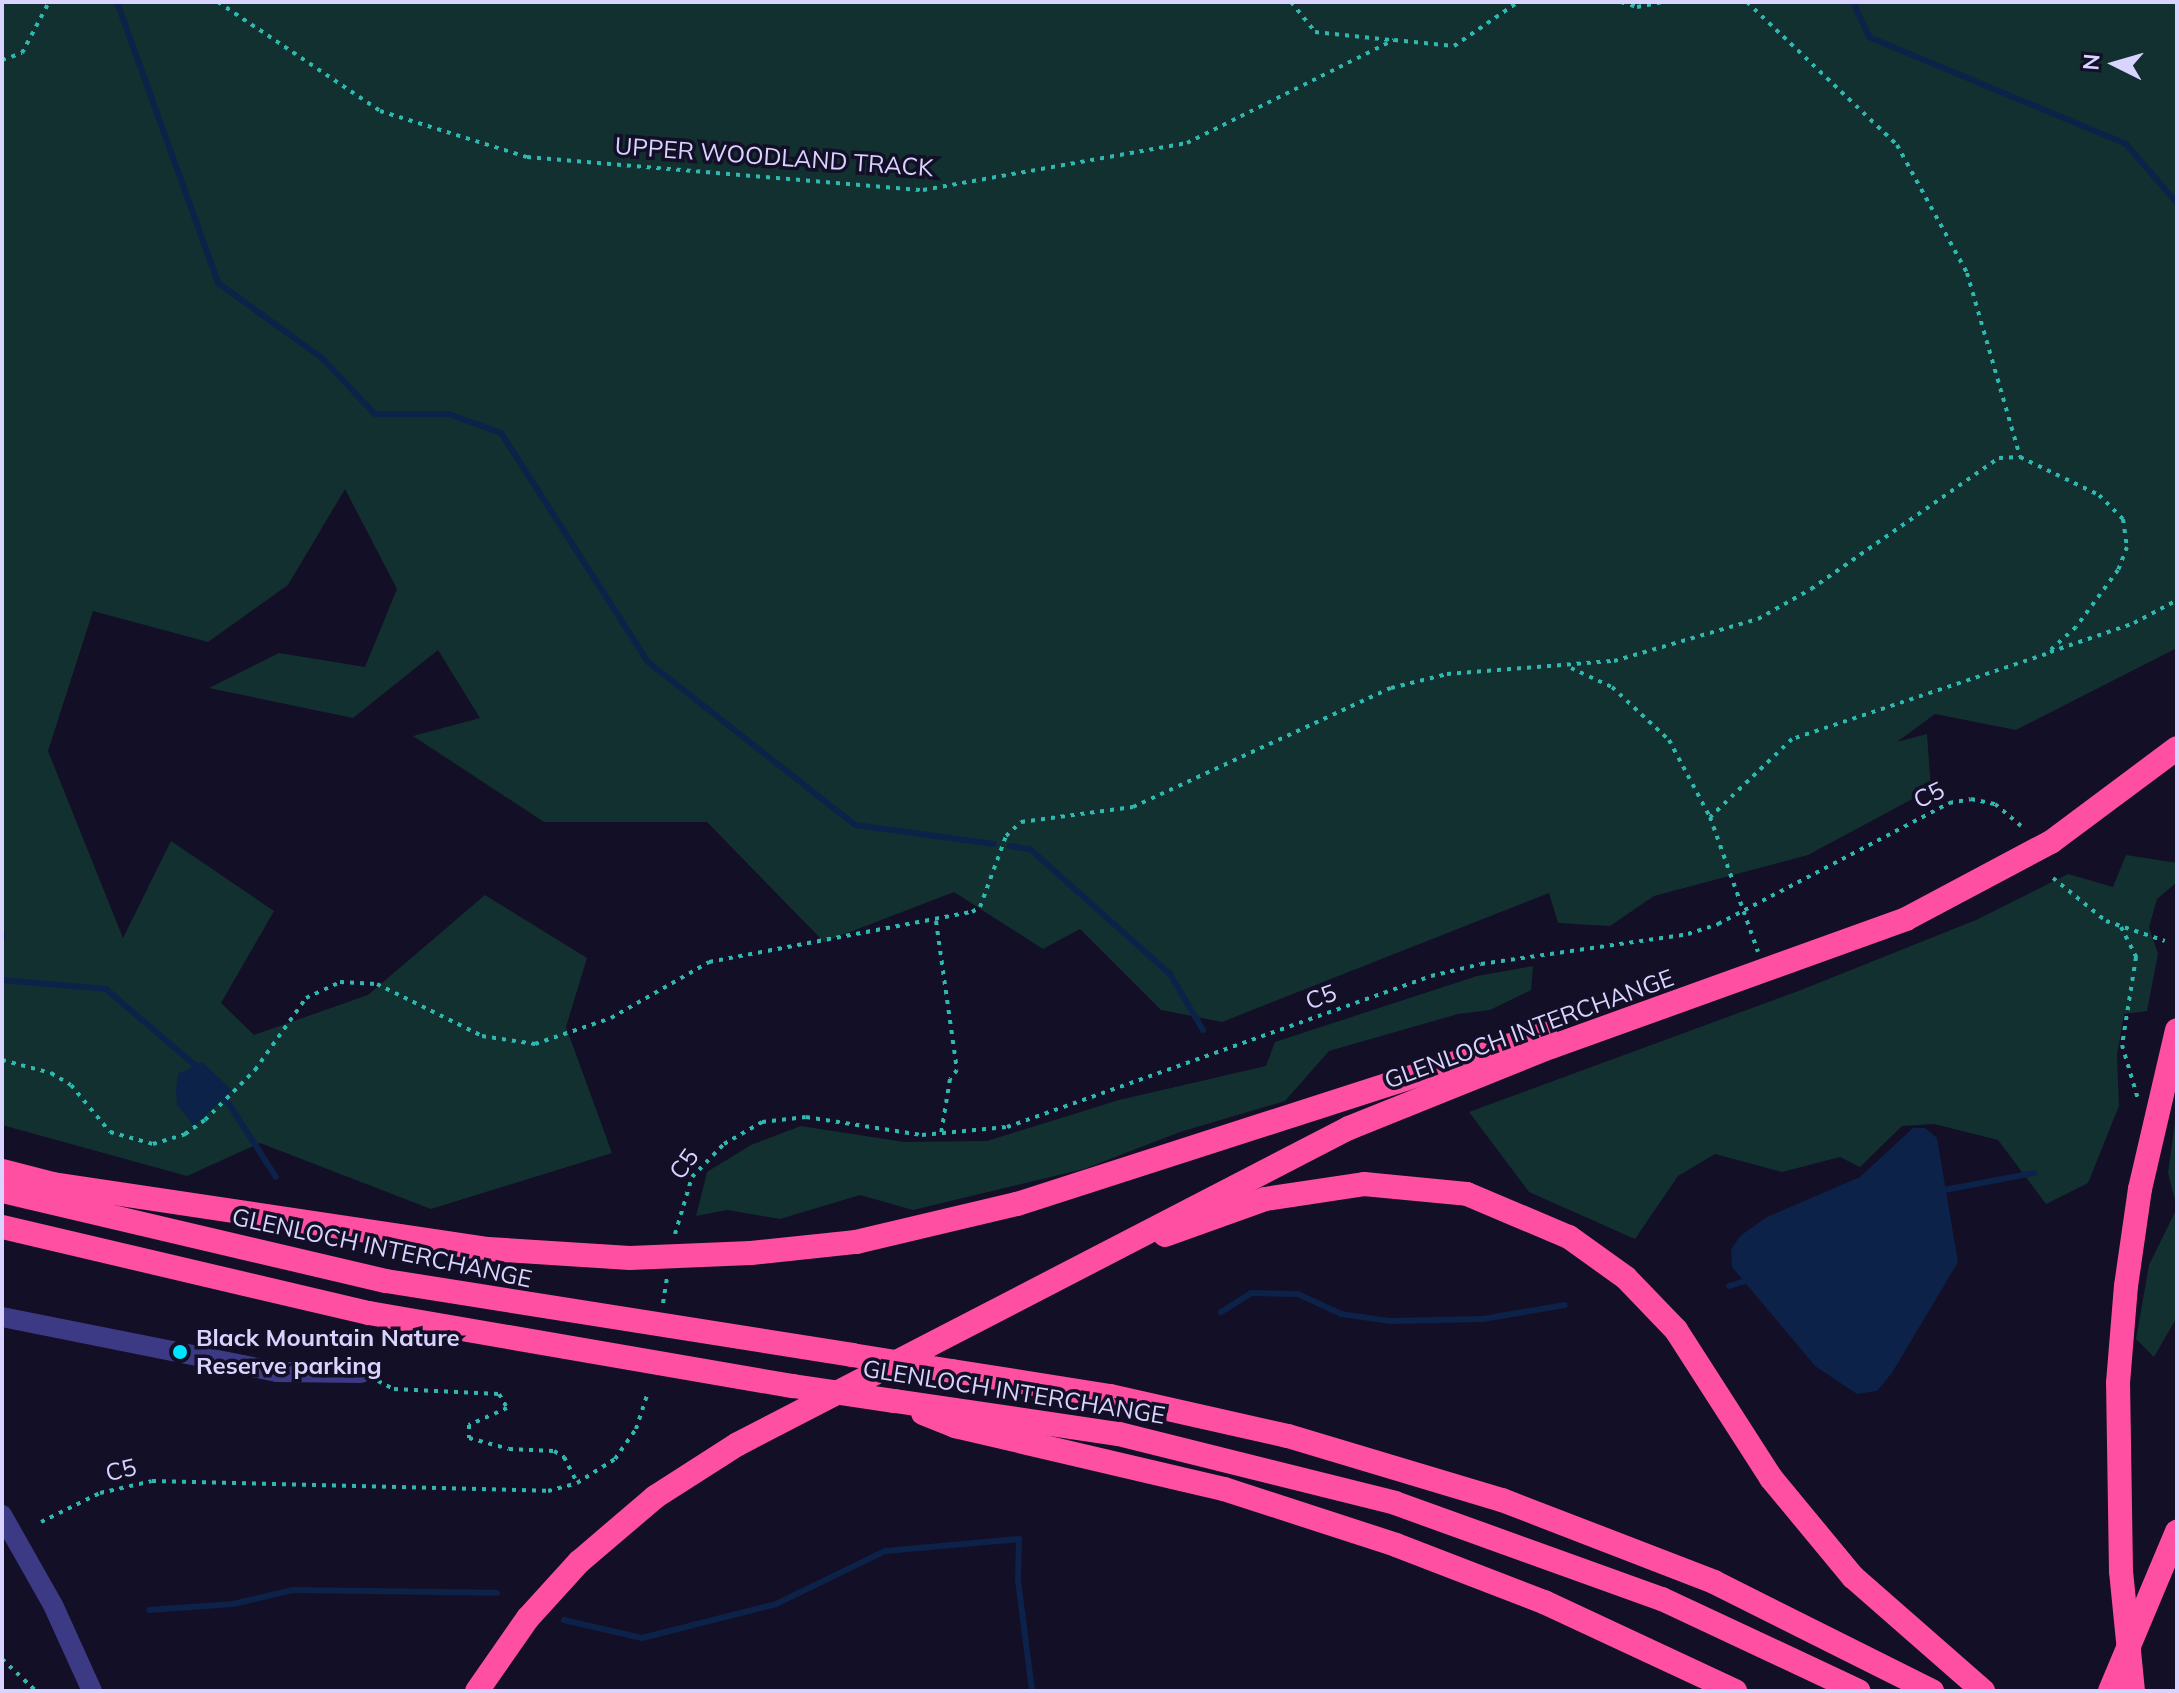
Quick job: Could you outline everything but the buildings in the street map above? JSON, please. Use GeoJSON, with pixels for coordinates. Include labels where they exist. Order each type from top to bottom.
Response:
{"type":"FeatureCollection","features":[{"type":"Feature","properties":{"kind":"highway","name":"GLENLOCH INTERCHANGE"},"geometry":{"type":"LineString","coordinates":[[477,1691],[553,1588],[655,1497],[738,1444],[1349,1128],[1906,919],[1970,888],[2051,842],[2177,748]]}},
{"type":"Feature","properties":{"kind":"highway"},"geometry":{"type":"LineString","coordinates":[[2,1171],[53,1184],[488,1249],[630,1258],[799,1249],[856,1242],[1017,1204],[1492,1050],[1670,1006]]}},
{"type":"Feature","properties":{"kind":"highway"},"geometry":{"type":"LineString","coordinates":[[2133,1691],[2121,1571],[2118,1383],[2128,1272],[2151,1135],[2177,1030]]}},
{"type":"Feature","properties":{"kind":"highway"},"geometry":{"type":"LineString","coordinates":[[1055,1279],[1234,1208],[1325,1186],[1441,1189],[1521,1212],[1577,1242],[1641,1291],[1690,1349],[1741,1434],[1811,1530],[1866,1591],[1983,1691]]}},
{"type":"Feature","properties":{"kind":"highway","name":"GLENLOCH INTERCHANGE"},"geometry":{"type":"LineString","coordinates":[[2,1191],[400,1284],[952,1371],[1197,1414],[1474,1491],[1714,1582],[1932,1691]]}},
{"type":"Feature","properties":{"kind":"highway","name":"GLENLOCH INTERCHANGE"},"geometry":{"type":"LineString","coordinates":[[2,1227],[369,1313],[793,1386],[1119,1434],[1395,1503],[1662,1599],[1858,1691]]}},
{"type":"Feature","properties":{"kind":"highway"},"geometry":{"type":"LineString","coordinates":[[895,1401],[955,1426],[1176,1476],[1382,1540],[1544,1602],[1735,1691]]}},
{"type":"Feature","properties":{"kind":"highway"},"geometry":{"type":"LineString","coordinates":[[2110,1691],[2177,1532]]}},
{"type":"Feature","properties":{"kind":"highway"},"geometry":{"type":"LineString","coordinates":[[2125,1691],[2159,1606],[2177,1543]]}},
{"type":"Feature","properties":{"kind":"street"},"geometry":{"type":"LineString","coordinates":[[2,1317],[277,1372],[361,1373]]}},
{"type":"Feature","properties":{"kind":"street"},"geometry":{"type":"LineString","coordinates":[[2,1515],[53,1605],[92,1691]]}},
{"type":"Feature","properties":{"kind":"path"},"geometry":{"type":"LineString","coordinates":[[2,60],[22,53],[49,2]]}},
{"type":"Feature","properties":{"kind":"path","name":"UPPER WOODLAND TRACK"},"geometry":{"type":"LineString","coordinates":[[218,2],[380,111],[527,157],[923,190],[1187,143],[1394,40]]}},
{"type":"Feature","properties":{"kind":"path"},"geometry":{"type":"LineString","coordinates":[[1291,2],[1315,32],[1454,46],[1518,2]]}},
{"type":"Feature","properties":{"kind":"path"},"geometry":{"type":"LineString","coordinates":[[1621,2],[1637,7],[1662,2]]}},
{"type":"Feature","properties":{"kind":"path"},"geometry":{"type":"LineString","coordinates":[[1747,2],[1897,145],[1967,273],[2020,457]]}},
{"type":"Feature","properties":{"kind":"path"},"geometry":{"type":"LineString","coordinates":[[2,1060],[51,1073],[71,1085],[110,1132],[153,1144],[185,1134],[205,1120],[255,1070],[306,998],[340,982],[377,984],[482,1036],[535,1044],[611,1018],[709,962],[936,921],[980,907],[1006,836],[1021,822],[1133,807],[1391,688],[1447,674],[1569,667],[1669,648],[1758,619],[1811,589],[1967,476],[1999,458],[2020,457],[2099,495],[2123,519],[2127,547],[2118,570],[2076,627],[2046,654]]}},
{"type":"Feature","properties":{"kind":"path"},"geometry":{"type":"LineString","coordinates":[[1710,817],[1792,739],[2134,623],[2177,600]]}},
{"type":"Feature","properties":{"kind":"path"},"geometry":{"type":"LineString","coordinates":[[1569,667],[1612,687],[1669,740],[1710,817],[1747,911],[1763,973]]}},
{"type":"Feature","properties":{"kind":"path","name":"C5"},"geometry":{"type":"LineString","coordinates":[[674,1241],[692,1177],[724,1144],[762,1122],[806,1117],[941,1134],[981,1132],[1043,1117],[1431,976],[1481,964],[1688,934],[1747,911],[1949,803],[1971,799],[1995,804],[2021,826]]}},
{"type":"Feature","properties":{"kind":"path"},"geometry":{"type":"LineString","coordinates":[[2053,878],[2081,906],[2121,927],[2165,941]]}},
{"type":"Feature","properties":{"kind":"path"},"geometry":{"type":"LineString","coordinates":[[936,921],[957,1070],[950,1079],[941,1134]]}},
{"type":"Feature","properties":{"kind":"path"},"geometry":{"type":"LineString","coordinates":[[2121,927],[2136,968],[2122,1045],[2127,1078],[2151,1135]]}},
{"type":"Feature","properties":{"kind":"path"},"geometry":{"type":"LineString","coordinates":[[663,1303],[668,1272]]}},
{"type":"Feature","properties":{"kind":"path"},"geometry":{"type":"LineString","coordinates":[[361,1373],[394,1389],[499,1394],[507,1408],[469,1425],[469,1438],[509,1449],[554,1451],[564,1457],[577,1483]]}},
{"type":"Feature","properties":{"kind":"path","name":"C5"},"geometry":{"type":"LineString","coordinates":[[41,1522],[100,1493],[152,1481],[530,1491],[577,1483],[620,1453],[636,1429],[647,1395]]}},
{"type":"Feature","properties":{"kind":"path"},"geometry":{"type":"LineString","coordinates":[[2,1659],[36,1691]]}},
{"type":"Feature","properties":{"kind":"green space"},"geometry":{"type":"Polygon","coordinates":[[[2,2],[2177,2],[2177,648],[2016,730],[1935,714],[1897,742],[1927,734],[1931,789],[1808,855],[1654,896],[1610,926],[1558,923],[1549,893],[1222,1022],[1161,1010],[1080,929],[1043,949],[954,892],[824,942],[707,822],[544,822],[413,736],[480,718],[438,650],[353,718],[209,688],[279,653],[365,667],[397,589],[345,489],[288,585],[208,642],[93,611],[48,751],[123,938],[171,841],[274,911],[221,1003],[254,1035],[368,995],[485,895],[587,958],[566,1027],[612,1153],[431,1209],[260,1143],[187,1176],[2,1125],[2,2]]]}},
{"type":"Feature","properties":{"kind":"green space"},"geometry":{"type":"Polygon","coordinates":[[[2126,855],[2177,863],[2177,882],[2157,899],[2149,927],[2158,954],[2147,1011],[2124,1014],[2117,1055],[2119,1106],[2088,1183],[2046,1204],[1998,1140],[1934,1124],[1902,1126],[1860,1167],[1840,1157],[1782,1172],[1715,1154],[1678,1176],[1635,1239],[1529,1192],[1469,1112],[1801,990],[1976,920],[2068,874],[2113,887],[2126,855]]]}},
{"type":"Feature","properties":{"kind":"green space"},"geometry":{"type":"Polygon","coordinates":[[[1533,966],[1531,990],[1490,1010],[1458,1014],[1329,1051],[1285,1101],[1180,1132],[1084,1169],[913,1210],[860,1195],[780,1219],[727,1210],[696,1216],[707,1172],[751,1145],[801,1126],[904,1142],[987,1141],[1119,1100],[1266,1066],[1275,1042],[1477,976],[1533,966]]]}},
{"type":"Feature","properties":{"kind":"green space"},"geometry":{"type":"Polygon","coordinates":[[[2177,1107],[2177,1208],[2168,1173],[2177,1107]]]}},
{"type":"Feature","properties":{"kind":"green space"},"geometry":{"type":"Polygon","coordinates":[[[2177,1208],[2177,1317],[2154,1357],[2136,1339],[2149,1265],[2177,1208]]]}},
{"type":"Feature","properties":{"kind":"water"},"geometry":{"type":"Polygon","coordinates":[[[202,1062],[232,1090],[194,1126],[177,1105],[176,1088],[178,1074],[202,1062]]]}},
{"type":"Feature","properties":{"kind":"water"},"geometry":{"type":"Polygon","coordinates":[[[1913,1128],[1925,1128],[1937,1138],[1958,1262],[1892,1373],[1877,1391],[1857,1394],[1815,1366],[1732,1267],[1731,1250],[1740,1236],[1767,1217],[1860,1177],[1913,1128]]]}},
{"type":"Feature","properties":{"kind":"waterway"},"geometry":{"type":"LineString","coordinates":[[117,2],[218,283],[322,358],[375,414],[449,414],[501,433],[648,662],[855,825],[994,844]]}},
{"type":"Feature","properties":{"kind":"waterway"},"geometry":{"type":"LineString","coordinates":[[1853,2],[1869,37],[2126,144],[2177,203]]}},
{"type":"Feature","properties":{"kind":"waterway"},"geometry":{"type":"LineString","coordinates":[[1010,846],[1030,849],[1170,974],[1203,1030]]}},
{"type":"Feature","properties":{"kind":"waterway"},"geometry":{"type":"LineString","coordinates":[[2,980],[106,989],[197,1067]]}},
{"type":"Feature","properties":{"kind":"waterway"},"geometry":{"type":"LineString","coordinates":[[221,1092],[276,1177]]}},
{"type":"Feature","properties":{"kind":"waterway"},"geometry":{"type":"LineString","coordinates":[[1944,1190],[2034,1173]]}},
{"type":"Feature","properties":{"kind":"waterway"},"geometry":{"type":"LineString","coordinates":[[1729,1286],[1749,1280]]}},
{"type":"Feature","properties":{"kind":"waterway"},"geometry":{"type":"LineString","coordinates":[[1221,1312],[1251,1293],[1298,1294],[1341,1314],[1390,1321],[1483,1319],[1565,1305]]}},
{"type":"Feature","properties":{"kind":"waterway"},"geometry":{"type":"LineString","coordinates":[[564,1620],[642,1638],[776,1604],[885,1551],[1019,1539],[1018,1580],[1032,1691]]}},
{"type":"Feature","properties":{"kind":"waterway"},"geometry":{"type":"LineString","coordinates":[[149,1610],[233,1604],[293,1590],[497,1593]]}},
{"type":"Feature","properties":{"kind":"place","name":"Black Mountain Nature Reserve parking"},"geometry":{"type":"Point","coordinates":[180,1352]}}]}
